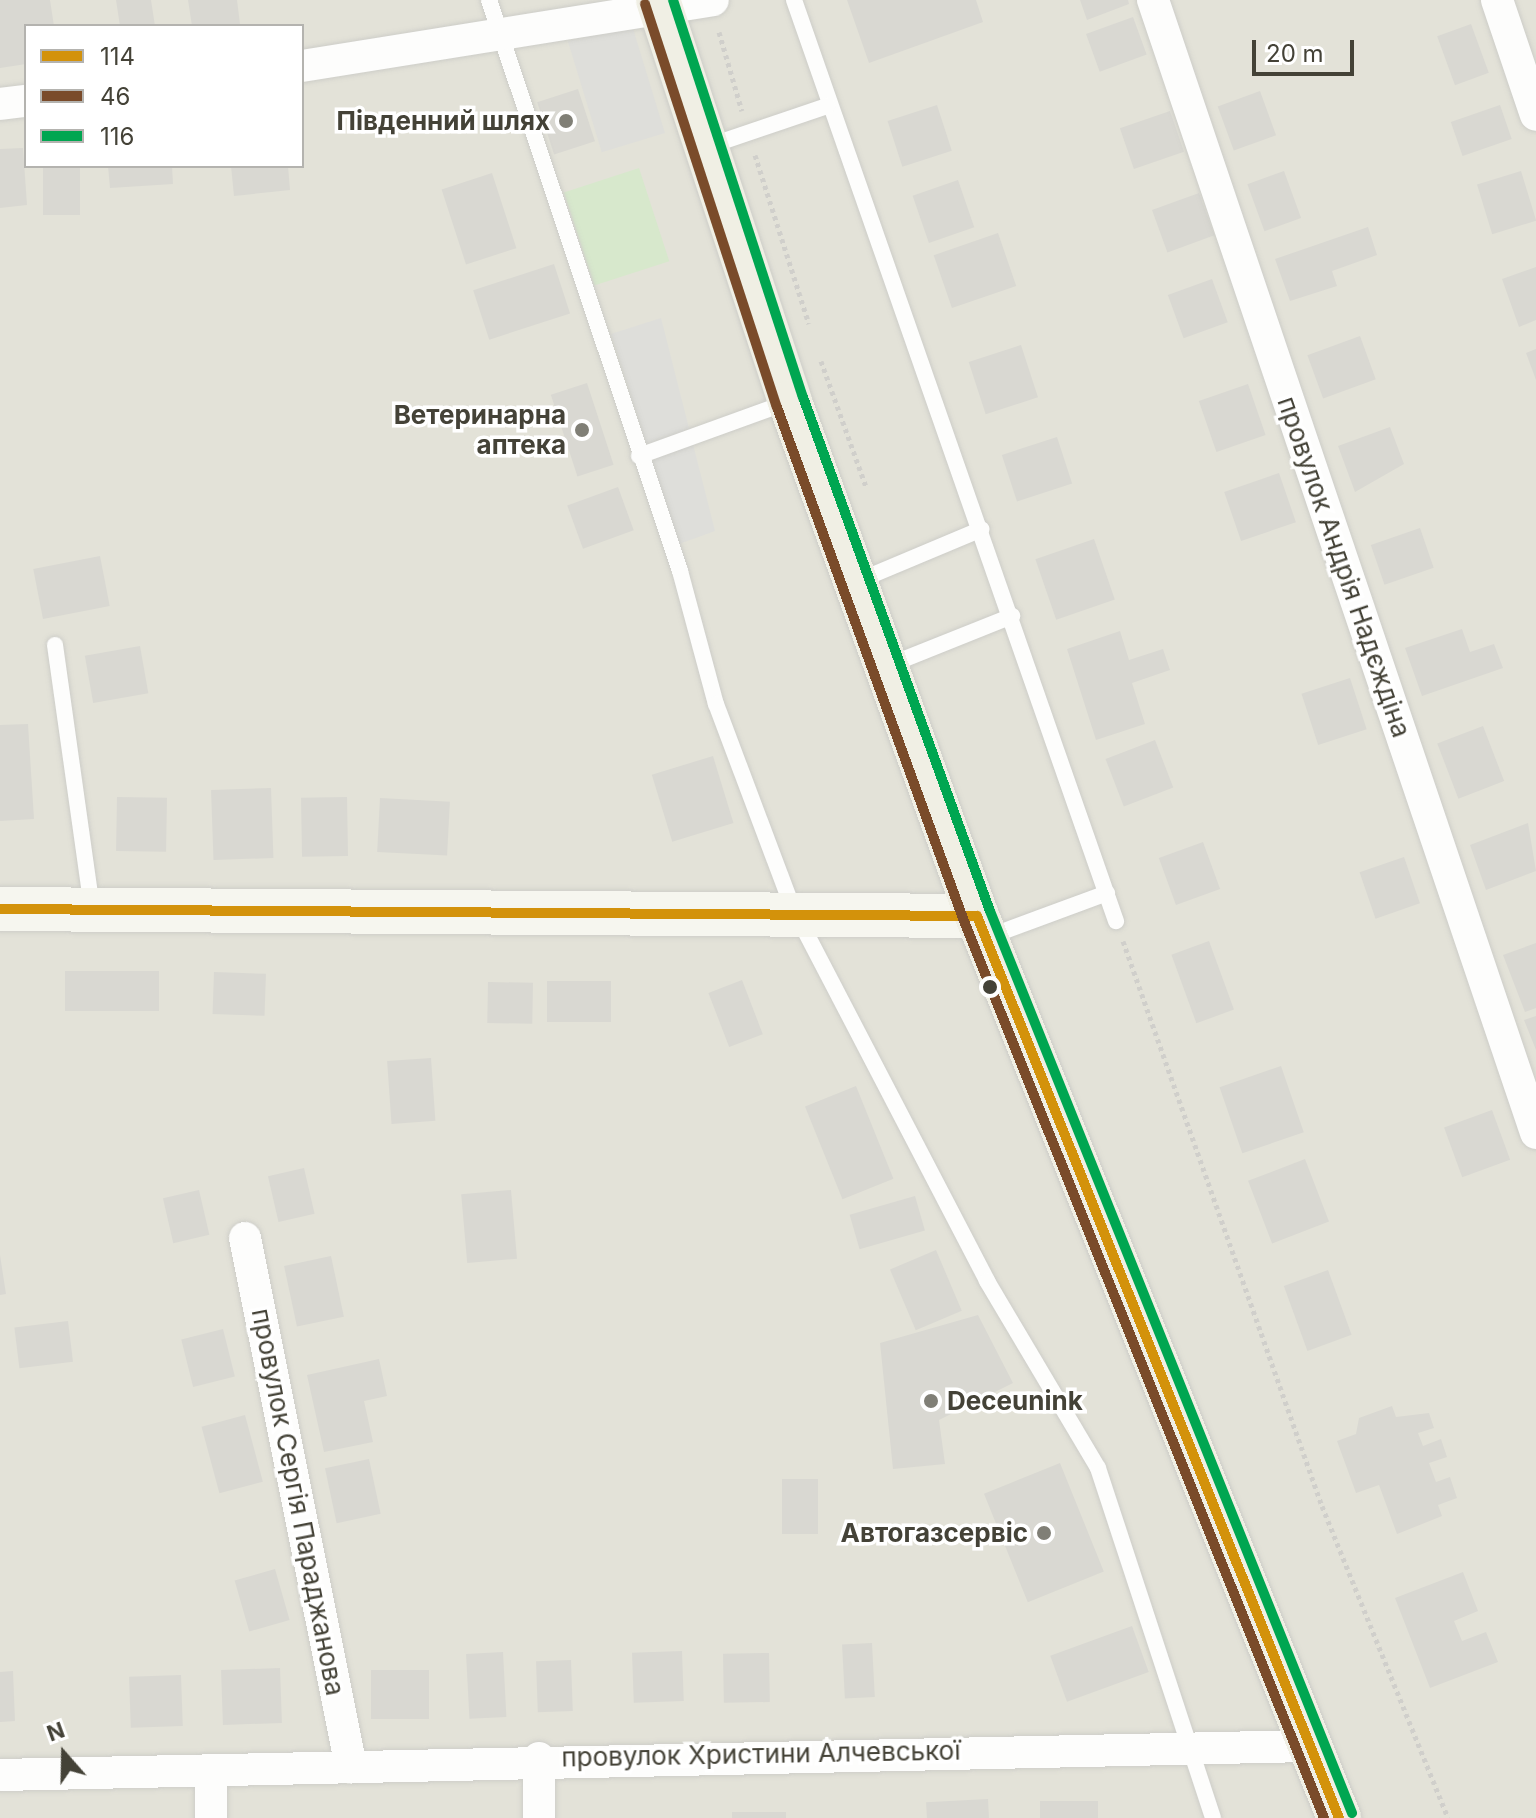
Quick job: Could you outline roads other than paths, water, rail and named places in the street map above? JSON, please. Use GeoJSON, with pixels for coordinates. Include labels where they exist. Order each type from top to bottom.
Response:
{"type":"FeatureCollection","features":[{"type":"Feature","properties":{"kind":"main road"},"geometry":{"type":"LineString","coordinates":[[659,4],[790,402],[981,927],[1339,1818]]}},
{"type":"Feature","properties":{"kind":"street"},"geometry":{"type":"LineString","coordinates":[[304,66],[500,38],[659,4],[711,0]]}},
{"type":"Feature","properties":{"kind":"street","name":"провулок Андрія Надєждіна"},"geometry":{"type":"LineString","coordinates":[[1153,0],[1536,1133]]}},
{"type":"Feature","properties":{"kind":"street"},"geometry":{"type":"LineString","coordinates":[[1497,0],[1536,115]]}},
{"type":"Feature","properties":{"kind":"street"},"geometry":{"type":"LineString","coordinates":[[0,104],[24,101]]}},
{"type":"Feature","properties":{"kind":"street"},"geometry":{"type":"LineString","coordinates":[[0,909],[797,917],[981,927]]}},
{"type":"Feature","properties":{"kind":"street","name":"провулок Сергія Параджанова"},"geometry":{"type":"LineString","coordinates":[[245,1238],[351,1767]]}},
{"type":"Feature","properties":{"kind":"street","name":"провулок Христини Алчевської"},"geometry":{"type":"LineString","coordinates":[[0,1775],[351,1767],[539,1758],[1311,1746]]}},
{"type":"Feature","properties":{"kind":"street"},"geometry":{"type":"LineString","coordinates":[[539,1758],[539,1818]]}},
{"type":"Feature","properties":{"kind":"street"},"geometry":{"type":"LineString","coordinates":[[211,1771],[211,1818]]}},
{"type":"Feature","properties":{"kind":"lane"},"geometry":{"type":"LineString","coordinates":[[489,0],[639,456],[716,704],[797,917],[987,1281],[1098,1468],[1213,1818]]}},
{"type":"Feature","properties":{"kind":"lane"},"geometry":{"type":"LineString","coordinates":[[794,0],[827,106],[982,529],[1116,921]]}},
{"type":"Feature","properties":{"kind":"lane"},"geometry":{"type":"LineString","coordinates":[[704,147],[827,106]]}},
{"type":"Feature","properties":{"kind":"lane"},"geometry":{"type":"LineString","coordinates":[[639,456],[790,402]]}},
{"type":"Feature","properties":{"kind":"lane"},"geometry":{"type":"LineString","coordinates":[[854,583],[982,529]]}},
{"type":"Feature","properties":{"kind":"lane"},"geometry":{"type":"LineString","coordinates":[[885,667],[1012,616]]}},
{"type":"Feature","properties":{"kind":"lane"},"geometry":{"type":"LineString","coordinates":[[55,645],[92,909]]}},
{"type":"Feature","properties":{"kind":"lane"},"geometry":{"type":"LineString","coordinates":[[981,927],[1107,893]]}},
{"type":"Feature","properties":{"kind":"place","name":"Південний шлях"},"geometry":{"type":"Point","coordinates":[566,121]}},
{"type":"Feature","properties":{"kind":"place","name":"Ветеринарна аптека"},"geometry":{"type":"Point","coordinates":[582,430]}},
{"type":"Feature","properties":{"kind":"place","name":"Deceunink"},"geometry":{"type":"Point","coordinates":[931,1401]}},
{"type":"Feature","properties":{"kind":"place","name":"Автогазсервіс"},"geometry":{"type":"Point","coordinates":[1044,1533]}}]}
